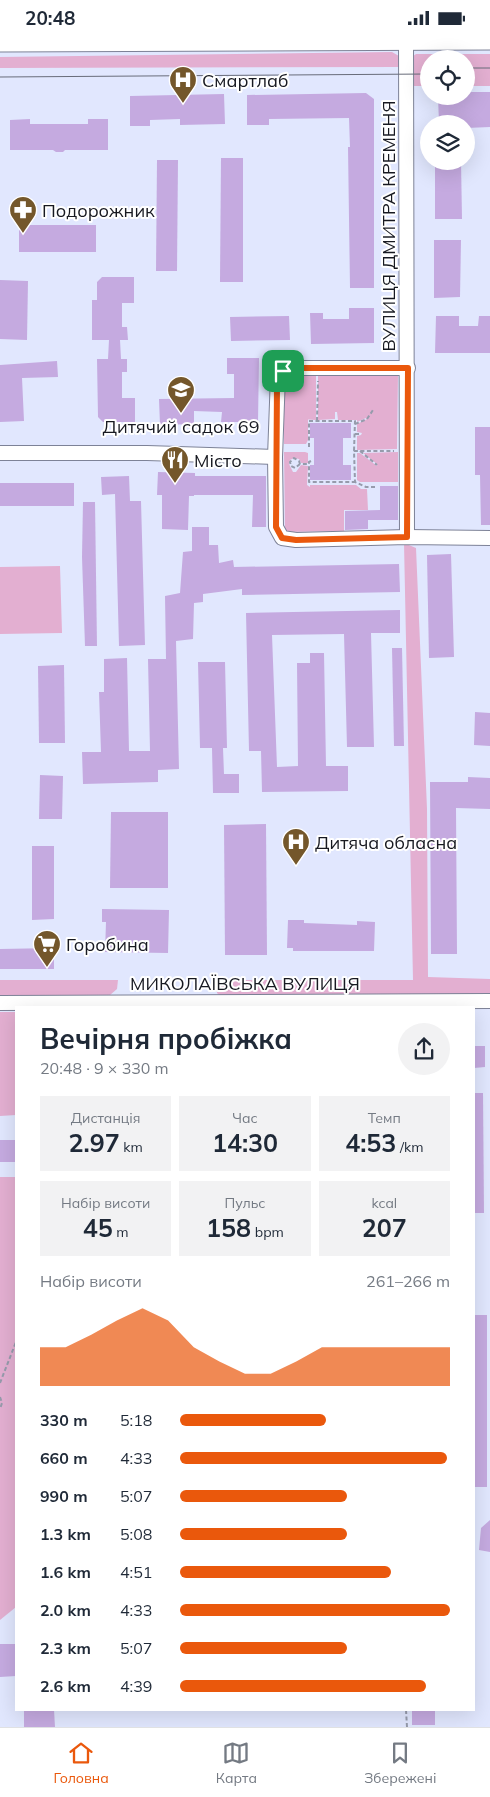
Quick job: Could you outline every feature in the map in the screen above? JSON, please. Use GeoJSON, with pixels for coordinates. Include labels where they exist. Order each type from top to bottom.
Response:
{"type":"FeatureCollection","features":[{"type":"Feature","properties":{"kind":"main road"},"geometry":{"type":"LineString","coordinates":[[0,42],[406,38],[490,40]]}},
{"type":"Feature","properties":{"kind":"street","name":"ВУЛИЦЯ ДМИТРА КРЕМЕНЯ"},"geometry":{"type":"LineString","coordinates":[[406,38],[407,537]]}},
{"type":"Feature","properties":{"kind":"street"},"geometry":{"type":"LineString","coordinates":[[408,368],[290,368],[278,375],[275,457],[276,527],[282,538],[296,540],[407,537],[490,538]]}},
{"type":"Feature","properties":{"kind":"street"},"geometry":{"type":"LineString","coordinates":[[0,453],[147,453],[275,457]]}},
{"type":"Feature","properties":{"kind":"street","name":"МИКОЛАЇВСЬКА ВУЛИЦЯ"},"geometry":{"type":"LineString","coordinates":[[0,1003],[490,1001]]}},
{"type":"Feature","properties":{"kind":"path"},"geometry":{"type":"LineString","coordinates":[[317,421],[318,381]]}},
{"type":"Feature","properties":{"kind":"path"},"geometry":{"type":"LineString","coordinates":[[355,424],[367,419],[373,410]]}},
{"type":"Feature","properties":{"kind":"path"},"geometry":{"type":"LineString","coordinates":[[309,447],[309,421],[355,421],[355,482]]}},
{"type":"Feature","properties":{"kind":"path"},"geometry":{"type":"LineString","coordinates":[[355,434],[361,434]]}},
{"type":"Feature","properties":{"kind":"path"},"geometry":{"type":"LineString","coordinates":[[354,451],[407,450]]}},
{"type":"Feature","properties":{"kind":"path"},"geometry":{"type":"LineString","coordinates":[[360,451],[377,465]]}},
{"type":"Feature","properties":{"kind":"path"},"geometry":{"type":"LineString","coordinates":[[311,461],[309,465],[309,482],[355,482],[366,487],[375,487]]}},
{"type":"Feature","properties":{"kind":"path"},"geometry":{"type":"LineString","coordinates":[[300,464],[309,465]]}},
{"type":"Feature","properties":{"kind":"path"},"geometry":{"type":"LineString","coordinates":[[0,1383],[15,1345]]}},
{"type":"Feature","properties":{"kind":"path"},"geometry":{"type":"LineString","coordinates":[[0,1397],[2,1403],[0,1409]]}},
{"type":"Feature","properties":{"kind":"path"},"geometry":{"type":"LineString","coordinates":[[406,1711],[407,1727]]}},
{"type":"Feature","properties":{"kind":"shaded area"},"geometry":{"type":"Polygon","coordinates":[[[392,52],[399,56],[400,67],[0,68],[0,57],[392,52]]]}},
{"type":"Feature","properties":{"kind":"shaded area"},"geometry":{"type":"Polygon","coordinates":[[[420,54],[420,86],[410,86],[412,57],[420,54]]]}},
{"type":"Feature","properties":{"kind":"shaded area"},"geometry":{"type":"Polygon","coordinates":[[[475,54],[490,54],[490,86],[475,86],[475,54]]]}},
{"type":"Feature","properties":{"kind":"shaded area"},"geometry":{"type":"Polygon","coordinates":[[[398,374],[397,449],[357,450],[357,436],[362,433],[357,432],[357,424],[366,418],[357,422],[357,420],[338,420],[337,412],[335,412],[335,419],[318,420],[318,375],[398,374]]]}},
{"type":"Feature","properties":{"kind":"shaded area"},"geometry":{"type":"Polygon","coordinates":[[[287,375],[316,375],[316,420],[308,419],[308,440],[306,444],[284,444],[284,378],[287,375]]]}},
{"type":"Feature","properties":{"kind":"shaded area"},"geometry":{"type":"Polygon","coordinates":[[[284,452],[308,453],[308,463],[301,463],[299,459],[294,458],[290,460],[289,464],[293,472],[296,472],[301,465],[308,466],[307,485],[310,487],[310,485],[356,485],[361,489],[367,489],[368,510],[344,510],[344,531],[285,532],[284,452]]]}},
{"type":"Feature","properties":{"kind":"shaded area"},"geometry":{"type":"Polygon","coordinates":[[[398,452],[398,482],[360,482],[357,480],[357,453],[360,453],[377,466],[363,453],[398,452]]]}},
{"type":"Feature","properties":{"kind":"shaded area"},"geometry":{"type":"Polygon","coordinates":[[[404,543],[416,548],[427,809],[428,977],[490,979],[490,995],[219,995],[217,993],[216,980],[413,980],[404,543]]]}},
{"type":"Feature","properties":{"kind":"shaded area"},"geometry":{"type":"Polygon","coordinates":[[[60,566],[62,633],[0,634],[0,567],[60,566]]]}},
{"type":"Feature","properties":{"kind":"shaded area"},"geometry":{"type":"Polygon","coordinates":[[[0,980],[118,980],[117,989],[110,995],[0,995],[0,980]]]}},
{"type":"Feature","properties":{"kind":"shaded area"},"geometry":{"type":"Polygon","coordinates":[[[0,1012],[15,1012],[15,1115],[0,1116],[0,1012]]]}},
{"type":"Feature","properties":{"kind":"shaded area"},"geometry":{"type":"Polygon","coordinates":[[[0,1177],[15,1177],[15,1608],[0,1620],[0,1177]]]}},
{"type":"Feature","properties":{"kind":"building"},"geometry":{"type":"Polygon","coordinates":[[[475,92],[490,92],[490,127],[475,128],[475,115],[439,115],[438,105],[475,105],[475,92]]]}},
{"type":"Feature","properties":{"kind":"building"},"geometry":{"type":"Polygon","coordinates":[[[366,93],[374,99],[374,288],[350,288],[349,118],[269,119],[269,125],[247,125],[247,95],[366,93]]]}},
{"type":"Feature","properties":{"kind":"building"},"geometry":{"type":"Polygon","coordinates":[[[224,94],[225,124],[180,125],[180,119],[150,120],[150,126],[130,126],[130,96],[224,94]]]}},
{"type":"Feature","properties":{"kind":"building"},"geometry":{"type":"Polygon","coordinates":[[[30,119],[30,124],[88,124],[88,119],[108,119],[108,150],[65,150],[63,152],[56,152],[53,150],[10,150],[10,120],[30,119]]]}},
{"type":"Feature","properties":{"kind":"building"},"geometry":{"type":"Polygon","coordinates":[[[221,158],[243,158],[243,282],[220,282],[221,158]]]}},
{"type":"Feature","properties":{"kind":"building"},"geometry":{"type":"Polygon","coordinates":[[[157,160],[178,160],[177,271],[156,271],[157,160]]]}},
{"type":"Feature","properties":{"kind":"building"},"geometry":{"type":"Polygon","coordinates":[[[435,170],[461,170],[462,219],[435,219],[435,170]]]}},
{"type":"Feature","properties":{"kind":"building"},"geometry":{"type":"Polygon","coordinates":[[[19,225],[96,225],[96,252],[19,252],[19,225]]]}},
{"type":"Feature","properties":{"kind":"building"},"geometry":{"type":"Polygon","coordinates":[[[434,240],[461,240],[460,297],[434,298],[434,240]]]}},
{"type":"Feature","properties":{"kind":"building"},"geometry":{"type":"Polygon","coordinates":[[[102,277],[134,277],[134,303],[122,303],[122,327],[127,327],[128,340],[120,340],[121,359],[127,359],[127,372],[122,372],[122,398],[135,398],[135,422],[103,422],[98,417],[97,359],[108,359],[109,340],[92,340],[92,300],[97,300],[97,282],[102,277]]]}},
{"type":"Feature","properties":{"kind":"building"},"geometry":{"type":"Polygon","coordinates":[[[0,280],[28,281],[27,340],[0,339],[0,280]]]}},
{"type":"Feature","properties":{"kind":"building"},"geometry":{"type":"Polygon","coordinates":[[[349,308],[374,308],[374,343],[311,344],[310,313],[323,313],[323,319],[349,319],[349,308]]]}},
{"type":"Feature","properties":{"kind":"building"},"geometry":{"type":"Polygon","coordinates":[[[289,316],[290,340],[231,341],[230,317],[289,316]]]}},
{"type":"Feature","properties":{"kind":"building"},"geometry":{"type":"Polygon","coordinates":[[[436,316],[459,316],[459,326],[478,326],[479,316],[490,316],[490,353],[435,353],[436,316]]]}},
{"type":"Feature","properties":{"kind":"building"},"geometry":{"type":"Polygon","coordinates":[[[227,358],[259,358],[258,422],[221,422],[222,412],[194,411],[194,424],[160,425],[159,399],[234,398],[234,374],[227,374],[227,358]]]}},
{"type":"Feature","properties":{"kind":"building"},"geometry":{"type":"Polygon","coordinates":[[[57,361],[58,377],[22,378],[24,421],[0,422],[0,365],[57,361]]]}},
{"type":"Feature","properties":{"kind":"building"},"geometry":{"type":"Polygon","coordinates":[[[310,423],[351,423],[351,438],[343,438],[343,465],[351,465],[351,480],[310,480],[310,465],[314,465],[314,438],[310,438],[310,423]]]}},
{"type":"Feature","properties":{"kind":"building"},"geometry":{"type":"Polygon","coordinates":[[[475,427],[490,427],[490,525],[481,525],[480,475],[475,475],[475,427]]]}},
{"type":"Feature","properties":{"kind":"building"},"geometry":{"type":"Polygon","coordinates":[[[158,472],[195,473],[195,476],[266,476],[266,527],[252,527],[253,495],[194,495],[189,496],[188,530],[162,529],[162,495],[157,495],[158,472]]]}},
{"type":"Feature","properties":{"kind":"building"},"geometry":{"type":"Polygon","coordinates":[[[129,476],[130,501],[141,501],[145,645],[119,646],[115,494],[102,495],[101,477],[129,476]]]}},
{"type":"Feature","properties":{"kind":"building"},"geometry":{"type":"Polygon","coordinates":[[[0,483],[74,483],[74,506],[0,506],[0,483]]]}},
{"type":"Feature","properties":{"kind":"building"},"geometry":{"type":"Polygon","coordinates":[[[380,486],[398,486],[398,520],[368,520],[368,529],[345,530],[345,511],[380,510],[380,486]]]}},
{"type":"Feature","properties":{"kind":"building"},"geometry":{"type":"Polygon","coordinates":[[[83,502],[95,502],[97,646],[85,646],[82,557],[83,502]]]}},
{"type":"Feature","properties":{"kind":"building"},"geometry":{"type":"Polygon","coordinates":[[[192,527],[209,527],[209,545],[218,545],[219,563],[233,560],[234,567],[399,564],[400,592],[242,595],[242,589],[203,594],[203,602],[194,603],[193,639],[176,641],[179,769],[158,770],[158,782],[83,784],[82,752],[101,752],[99,692],[104,692],[104,659],[127,658],[129,751],[150,751],[148,659],[166,659],[165,596],[180,593],[183,552],[192,551],[192,527]]]}},
{"type":"Feature","properties":{"kind":"building"},"geometry":{"type":"Polygon","coordinates":[[[451,554],[454,657],[429,658],[427,555],[451,554]]]}},
{"type":"Feature","properties":{"kind":"building"},"geometry":{"type":"Polygon","coordinates":[[[400,610],[400,633],[371,633],[374,747],[347,747],[344,634],[272,635],[277,767],[298,766],[297,663],[310,663],[310,653],[324,653],[326,766],[348,766],[348,791],[262,792],[261,751],[249,751],[246,613],[400,610]]]}},
{"type":"Feature","properties":{"kind":"building"},"geometry":{"type":"Polygon","coordinates":[[[392,648],[402,648],[404,746],[394,746],[392,648]]]}},
{"type":"Feature","properties":{"kind":"building"},"geometry":{"type":"Polygon","coordinates":[[[198,662],[225,662],[227,748],[223,748],[224,774],[239,774],[239,793],[213,793],[212,748],[200,748],[198,662]]]}},
{"type":"Feature","properties":{"kind":"building"},"geometry":{"type":"Polygon","coordinates":[[[64,665],[65,743],[39,743],[38,666],[64,665]]]}},
{"type":"Feature","properties":{"kind":"building"},"geometry":{"type":"Polygon","coordinates":[[[475,712],[490,713],[490,746],[474,745],[475,712]]]}},
{"type":"Feature","properties":{"kind":"building"},"geometry":{"type":"Polygon","coordinates":[[[40,775],[63,776],[62,819],[39,819],[40,775]]]}},
{"type":"Feature","properties":{"kind":"building"},"geometry":{"type":"Polygon","coordinates":[[[468,777],[490,778],[490,809],[456,808],[457,954],[431,954],[430,782],[468,782],[468,777]]]}},
{"type":"Feature","properties":{"kind":"building"},"geometry":{"type":"Polygon","coordinates":[[[111,812],[168,812],[168,888],[110,888],[111,812]]]}},
{"type":"Feature","properties":{"kind":"building"},"geometry":{"type":"Polygon","coordinates":[[[266,824],[267,955],[225,955],[224,825],[266,824]]]}},
{"type":"Feature","properties":{"kind":"building"},"geometry":{"type":"Polygon","coordinates":[[[32,846],[54,846],[54,919],[32,920],[32,846]]]}},
{"type":"Feature","properties":{"kind":"building"},"geometry":{"type":"Polygon","coordinates":[[[102,909],[169,910],[168,953],[105,952],[106,922],[102,922],[102,909]]]}},
{"type":"Feature","properties":{"kind":"building"},"geometry":{"type":"Polygon","coordinates":[[[288,920],[304,920],[304,923],[357,925],[357,921],[375,922],[374,951],[293,951],[293,948],[287,948],[288,920]]]}},
{"type":"Feature","properties":{"kind":"building"},"geometry":{"type":"Polygon","coordinates":[[[54,948],[54,969],[0,969],[0,949],[54,948]]]}},
{"type":"Feature","properties":{"kind":"building"},"geometry":{"type":"Polygon","coordinates":[[[475,1046],[485,1046],[485,1067],[475,1068],[475,1046]]]}},
{"type":"Feature","properties":{"kind":"building"},"geometry":{"type":"Polygon","coordinates":[[[475,1093],[483,1093],[484,1213],[475,1213],[475,1093]]]}},
{"type":"Feature","properties":{"kind":"building"},"geometry":{"type":"Polygon","coordinates":[[[0,1140],[15,1140],[15,1162],[0,1162],[0,1140]]]}},
{"type":"Feature","properties":{"kind":"building"},"geometry":{"type":"Polygon","coordinates":[[[475,1315],[487,1315],[487,1487],[475,1487],[475,1315]]]}},
{"type":"Feature","properties":{"kind":"building"},"geometry":{"type":"Polygon","coordinates":[[[490,1520],[490,1552],[479,1550],[481,1528],[490,1520]]]}},
{"type":"Feature","properties":{"kind":"building"},"geometry":{"type":"Polygon","coordinates":[[[0,1644],[15,1644],[15,1676],[0,1677],[0,1644]]]}},
{"type":"Feature","properties":{"kind":"building"},"geometry":{"type":"Polygon","coordinates":[[[24,1711],[54,1711],[55,1727],[24,1727],[24,1711]]]}},
{"type":"Feature","properties":{"kind":"building"},"geometry":{"type":"Polygon","coordinates":[[[412,1711],[435,1711],[435,1725],[412,1725],[412,1711]]]}},
{"type":"Feature","properties":{"kind":"tram line"},"geometry":{"type":"LineString","coordinates":[[475,68],[490,68]]}},
{"type":"Feature","properties":{"kind":"tram line"},"geometry":{"type":"LineString","coordinates":[[0,77],[420,74]]}},
{"type":"Feature","properties":{"kind":"place","name":"Смартлаб"},"geometry":{"type":"Point","coordinates":[183,104]}},
{"type":"Feature","properties":{"kind":"place","name":"Подорожник"},"geometry":{"type":"Point","coordinates":[23,234]}},
{"type":"Feature","properties":{"kind":"place","name":"Дитячий садок 69"},"geometry":{"type":"Point","coordinates":[181,414]}},
{"type":"Feature","properties":{"kind":"place","name":"Місто"},"geometry":{"type":"Point","coordinates":[175,484]}},
{"type":"Feature","properties":{"kind":"place","name":"Дитяча обласна"},"geometry":{"type":"Point","coordinates":[296,866]}},
{"type":"Feature","properties":{"kind":"place","name":"Горобина"},"geometry":{"type":"Point","coordinates":[47,968]}},
{"type":"Feature","properties":{"kind":"route"},"geometry":{"type":"LineString","coordinates":[[290,368],[408,368],[407,537],[296,540],[282,538],[276,527],[275,457],[277,384],[278,375],[283,371],[290,368]]}}]}
